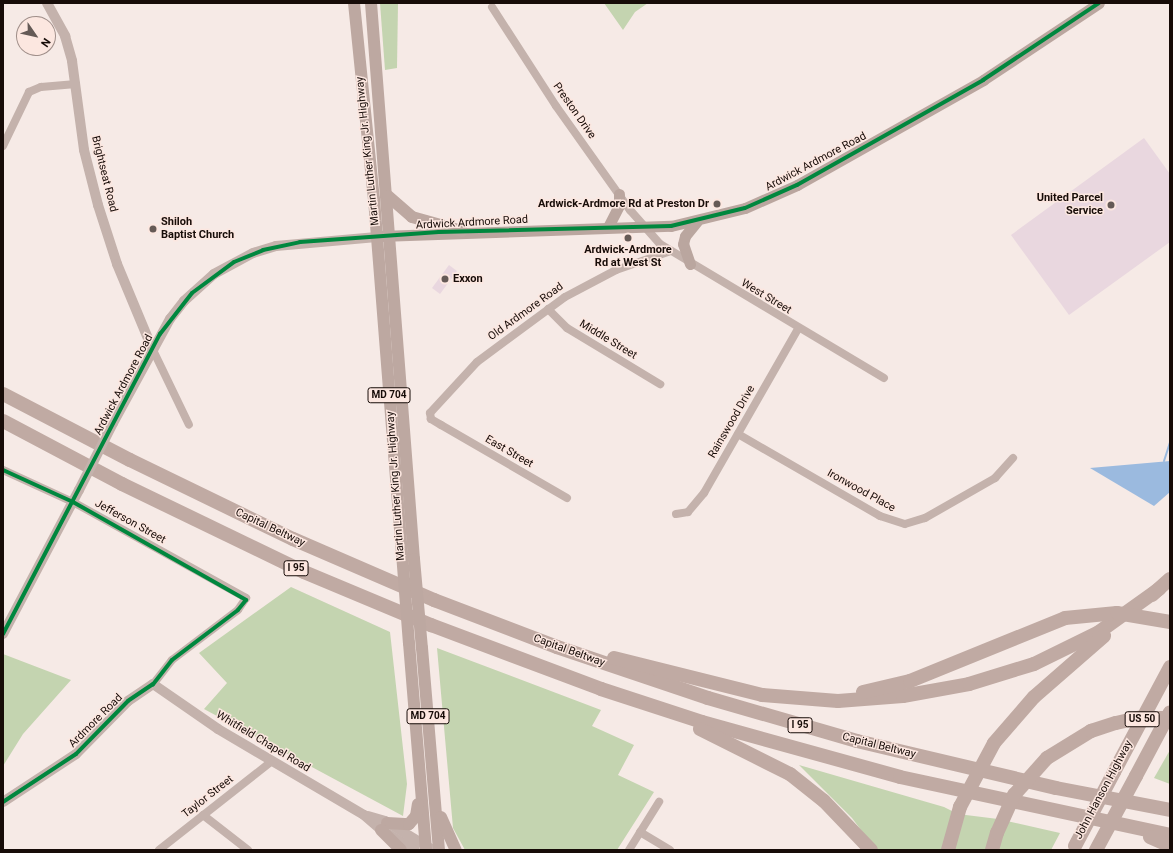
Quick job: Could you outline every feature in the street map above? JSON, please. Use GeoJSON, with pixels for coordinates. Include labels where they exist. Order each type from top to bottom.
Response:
{"type":"FeatureCollection","features":[{"type":"Feature","properties":{"kind":"highway","name":"Capital Beltway"},"geometry":{"type":"LineString","coordinates":[[3,394],[130,460],[254,521],[496,624],[708,698],[850,739],[954,765],[1170,810]]}},
{"type":"Feature","properties":{"kind":"highway","name":"I 95"},"geometry":{"type":"LineString","coordinates":[[3,421],[122,484],[304,572],[489,648],[666,711],[900,777],[1115,825],[1170,835]]}},
{"type":"Feature","properties":{"kind":"highway"},"geometry":{"type":"LineString","coordinates":[[948,850],[960,807],[994,743],[1034,697],[1170,579]]}},
{"type":"Feature","properties":{"kind":"highway"},"geometry":{"type":"LineString","coordinates":[[496,624],[692,679],[762,695],[811,701],[866,700],[969,684],[1034,664],[1072,647],[1159,589]]}},
{"type":"Feature","properties":{"kind":"highway"},"geometry":{"type":"LineString","coordinates":[[762,695],[836,696],[888,687],[1065,618],[1117,613],[1170,622]]}},
{"type":"Feature","properties":{"kind":"highway","name":"John Hanson Highway"},"geometry":{"type":"LineString","coordinates":[[1074,848],[1170,667]]}},
{"type":"Feature","properties":{"kind":"highway"},"geometry":{"type":"LineString","coordinates":[[666,711],[790,774],[830,806],[871,850]]}},
{"type":"Feature","properties":{"kind":"highway","name":"John Hanson Highway"},"geometry":{"type":"LineString","coordinates":[[1096,850],[1170,712]]}},
{"type":"Feature","properties":{"kind":"highway"},"geometry":{"type":"LineString","coordinates":[[992,850],[997,832],[1014,795],[1047,758],[1090,731],[1138,718],[1170,718]]}},
{"type":"Feature","properties":{"kind":"highway"},"geometry":{"type":"LineString","coordinates":[[1115,825],[1170,846]]}},
{"type":"Feature","properties":{"kind":"main road","name":"Martin Luther King Jr. Highway"},"geometry":{"type":"LineString","coordinates":[[354,3],[377,237],[425,849]]}},
{"type":"Feature","properties":{"kind":"main road","name":"Martin Luther King Jr. Highway"},"geometry":{"type":"LineString","coordinates":[[370,3],[388,196],[414,559],[439,850]]}},
{"type":"Feature","properties":{"kind":"main road","name":"Ardwick Ardmore Road"},"geometry":{"type":"LineString","coordinates":[[377,237],[462,231],[608,227],[697,221],[745,208],[798,185],[983,80],[1099,3]]}},
{"type":"Feature","properties":{"kind":"main road"},"geometry":{"type":"LineString","coordinates":[[608,227],[619,205],[619,194]]}},
{"type":"Feature","properties":{"kind":"main road"},"geometry":{"type":"LineString","coordinates":[[388,196],[412,217],[462,231]]}},
{"type":"Feature","properties":{"kind":"main road"},"geometry":{"type":"LineString","coordinates":[[690,264],[683,244],[685,236],[697,221]]}},
{"type":"Feature","properties":{"kind":"main road"},"geometry":{"type":"LineString","coordinates":[[384,826],[404,825],[413,821],[418,811],[420,783]]}},
{"type":"Feature","properties":{"kind":"main road"},"geometry":{"type":"LineString","coordinates":[[434,783],[443,824],[456,850]]}},
{"type":"Feature","properties":{"kind":"main road"},"geometry":{"type":"LineString","coordinates":[[384,826],[401,850]]}},
{"type":"Feature","properties":{"kind":"street","name":"Brightseat Road"},"geometry":{"type":"LineString","coordinates":[[47,3],[65,36],[76,84],[84,150],[98,205],[122,279],[152,348]]}},
{"type":"Feature","properties":{"kind":"street","name":"Preston Drive"},"geometry":{"type":"LineString","coordinates":[[492,7],[556,106],[643,225]]}},
{"type":"Feature","properties":{"kind":"street"},"geometry":{"type":"LineString","coordinates":[[3,146],[28,92],[41,87],[76,84]]}},
{"type":"Feature","properties":{"kind":"street","name":"West Street"},"geometry":{"type":"LineString","coordinates":[[643,225],[671,251],[690,264],[798,329],[884,378]]}},
{"type":"Feature","properties":{"kind":"street","name":"Ardwick Ardmore Road"},"geometry":{"type":"LineString","coordinates":[[3,634],[152,348],[184,301],[202,283],[234,262],[276,246],[377,237]]}},
{"type":"Feature","properties":{"kind":"street","name":"Old Ardmore Road"},"geometry":{"type":"LineString","coordinates":[[441,425],[431,419],[430,413],[445,394],[477,362],[548,309],[589,283],[671,251]]}},
{"type":"Feature","properties":{"kind":"street","name":"Middle Street"},"geometry":{"type":"LineString","coordinates":[[548,309],[567,328],[660,384]]}},
{"type":"Feature","properties":{"kind":"street","name":"Rainswood Drive"},"geometry":{"type":"LineString","coordinates":[[676,514],[684,515],[701,498],[798,329]]}},
{"type":"Feature","properties":{"kind":"street"},"geometry":{"type":"LineString","coordinates":[[152,348],[188,425]]}},
{"type":"Feature","properties":{"kind":"street","name":"East Street"},"geometry":{"type":"LineString","coordinates":[[441,425],[567,498]]}},
{"type":"Feature","properties":{"kind":"street","name":"Ironwood Place"},"geometry":{"type":"LineString","coordinates":[[738,434],[880,516],[905,524],[926,518],[995,478],[1012,458]]}},
{"type":"Feature","properties":{"kind":"street","name":"Jefferson Street"},"geometry":{"type":"LineString","coordinates":[[3,470],[73,502],[246,598]]}},
{"type":"Feature","properties":{"kind":"street","name":"Ardmore Road"},"geometry":{"type":"LineString","coordinates":[[3,802],[76,754],[128,701],[153,684],[172,660],[238,610],[246,598]]}},
{"type":"Feature","properties":{"kind":"street","name":"Whitfield Chapel Road"},"geometry":{"type":"LineString","coordinates":[[153,684],[272,761],[425,849]]}},
{"type":"Feature","properties":{"kind":"street","name":"Taylor Street"},"geometry":{"type":"LineString","coordinates":[[159,850],[272,761]]}},
{"type":"Feature","properties":{"kind":"street"},"geometry":{"type":"LineString","coordinates":[[629,850],[659,802]]}},
{"type":"Feature","properties":{"kind":"street"},"geometry":{"type":"LineString","coordinates":[[203,815],[248,850]]}},
{"type":"Feature","properties":{"kind":"street"},"geometry":{"type":"LineString","coordinates":[[640,832],[670,850]]}},
{"type":"Feature","properties":{"kind":"green space"},"geometry":{"type":"Polygon","coordinates":[[[380,3],[398,3],[397,68],[385,70],[380,3]]]}},
{"type":"Feature","properties":{"kind":"green space"},"geometry":{"type":"Polygon","coordinates":[[[604,3],[648,3],[635,12],[623,30],[604,3]]]}},
{"type":"Feature","properties":{"kind":"green space"},"geometry":{"type":"Polygon","coordinates":[[[291,587],[390,632],[407,784],[403,816],[204,709],[227,683],[199,653],[291,587]]]}},
{"type":"Feature","properties":{"kind":"green space"},"geometry":{"type":"Polygon","coordinates":[[[437,648],[601,710],[592,726],[634,745],[618,775],[654,792],[617,850],[465,850],[453,828],[437,648]]]}},
{"type":"Feature","properties":{"kind":"green space"},"geometry":{"type":"Polygon","coordinates":[[[3,654],[71,680],[23,734],[3,766],[3,654]]]}},
{"type":"Feature","properties":{"kind":"green space"},"geometry":{"type":"Polygon","coordinates":[[[1170,750],[1170,784],[1154,778],[1170,750]]]}},
{"type":"Feature","properties":{"kind":"green space"},"geometry":{"type":"Polygon","coordinates":[[[799,765],[944,807],[958,814],[998,819],[1060,833],[1051,850],[876,850],[852,818],[799,765]]]}},
{"type":"Feature","properties":{"kind":"water"},"geometry":{"type":"Polygon","coordinates":[[[1170,461],[1170,492],[1154,506],[1090,468],[1170,461]]]}},
{"type":"Feature","properties":{"kind":"building","name":"United Parcel Service"},"geometry":{"type":"Polygon","coordinates":[[[1144,138],[1170,174],[1170,242],[1069,315],[1011,235],[1144,138]]]}},
{"type":"Feature","properties":{"kind":"building","name":"Exxon"},"geometry":{"type":"Polygon","coordinates":[[[449,265],[457,271],[440,294],[432,288],[449,265]]]}},
{"type":"Feature","properties":{"kind":"waterway"},"geometry":{"type":"LineString","coordinates":[[1164,461],[1170,443]]}},
{"type":"Feature","properties":{"kind":"cycle path"},"geometry":{"type":"LineString","coordinates":[[3,634],[160,334],[192,293],[234,262],[263,250],[300,242],[439,232],[671,226],[745,208],[797,185],[983,80],[1099,3]]}},
{"type":"Feature","properties":{"kind":"cycle path"},"geometry":{"type":"LineString","coordinates":[[3,470],[73,502],[246,600],[238,610],[172,660],[153,684],[128,701],[76,754],[3,802]]}},
{"type":"Feature","properties":{"kind":"place","name":"Ardwick-Ardmore Rd at Preston Dr"},"geometry":{"type":"Point","coordinates":[717,204]}},
{"type":"Feature","properties":{"kind":"place","name":"United Parcel Service"},"geometry":{"type":"Point","coordinates":[1111,205]}},
{"type":"Feature","properties":{"kind":"place","name":"Shiloh Baptist Church"},"geometry":{"type":"Point","coordinates":[153,229]}},
{"type":"Feature","properties":{"kind":"place","name":"Ardwick-Ardmore Rd at West St"},"geometry":{"type":"Point","coordinates":[628,238]}},
{"type":"Feature","properties":{"kind":"place","name":"Exxon"},"geometry":{"type":"Point","coordinates":[445,279]}}]}
